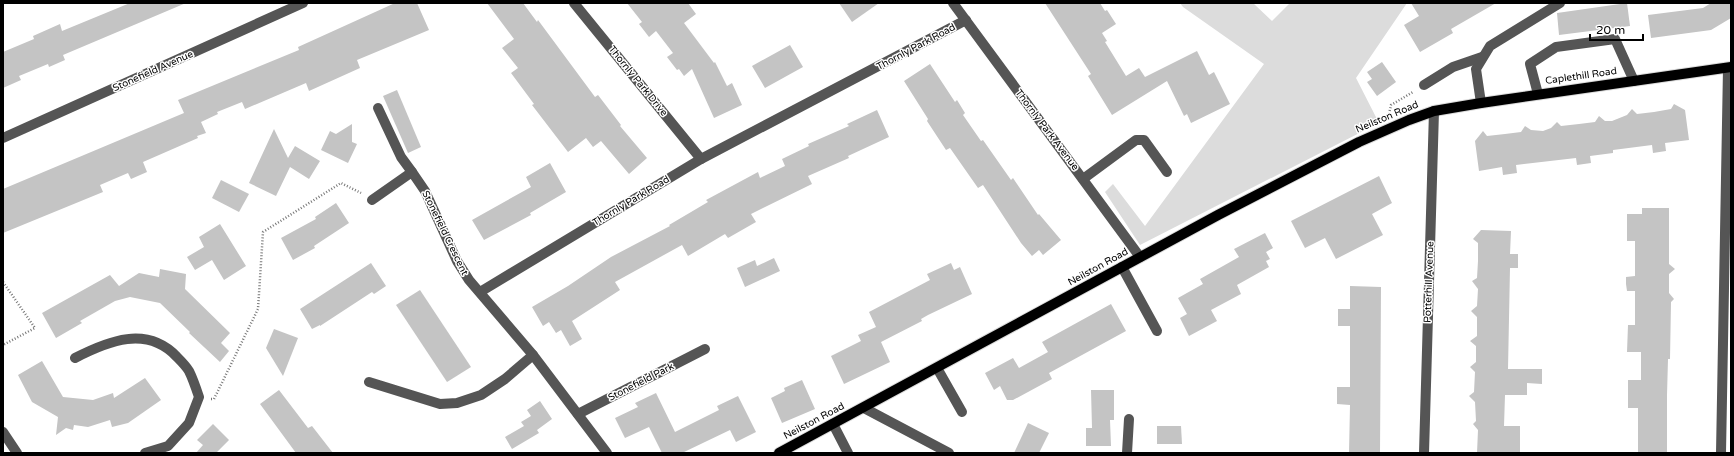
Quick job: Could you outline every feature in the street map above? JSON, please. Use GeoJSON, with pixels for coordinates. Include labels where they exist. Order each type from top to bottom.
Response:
{"type":"FeatureCollection","features":[{"type":"Feature","properties":{"kind":"main road","name":"Caplethill Road"},"geometry":{"type":"LineString","coordinates":[[1434,111],[1481,102],[1729,68]]}},
{"type":"Feature","properties":{"kind":"main road","name":"Neilston Road"},"geometry":{"type":"LineString","coordinates":[[779,453],[1218,215],[1331,156],[1383,131],[1434,111]]}},
{"type":"Feature","properties":{"kind":"street","name":"Stonefield Avenue"},"geometry":{"type":"LineString","coordinates":[[3,138],[303,3]]}},
{"type":"Feature","properties":{"kind":"street","name":"Thornly Park Drive"},"geometry":{"type":"LineString","coordinates":[[574,3],[701,159]]}},
{"type":"Feature","properties":{"kind":"street","name":"Thornly Park Avenue"},"geometry":{"type":"LineString","coordinates":[[953,3],[1140,257]]}},
{"type":"Feature","properties":{"kind":"street"},"geometry":{"type":"LineString","coordinates":[[1481,102],[1476,69],[1490,46],[1560,3]]}},
{"type":"Feature","properties":{"kind":"street","name":"Thornly Park Road"},"geometry":{"type":"LineString","coordinates":[[480,292],[701,159],[966,20]]}},
{"type":"Feature","properties":{"kind":"street"},"geometry":{"type":"LineString","coordinates":[[1538,94],[1530,64],[1556,48],[1615,38],[1634,81]]}},
{"type":"Feature","properties":{"kind":"street"},"geometry":{"type":"LineString","coordinates":[[1424,84],[1453,67],[1482,57]]}},
{"type":"Feature","properties":{"kind":"street"},"geometry":{"type":"LineString","coordinates":[[1721,453],[1729,68]]}},
{"type":"Feature","properties":{"kind":"street","name":"Stonefield Crescent"},"geometry":{"type":"LineString","coordinates":[[378,108],[401,157],[425,190],[436,210],[457,261],[469,280],[480,292]]}},
{"type":"Feature","properties":{"kind":"street","name":"Potterhill Avenue"},"geometry":{"type":"LineString","coordinates":[[1424,453],[1434,111]]}},
{"type":"Feature","properties":{"kind":"street"},"geometry":{"type":"LineString","coordinates":[[1083,179],[1136,140],[1144,140],[1167,172]]}},
{"type":"Feature","properties":{"kind":"street"},"geometry":{"type":"LineString","coordinates":[[372,200],[412,172]]}},
{"type":"Feature","properties":{"kind":"street"},"geometry":{"type":"LineString","coordinates":[[1122,267],[1157,331]]}},
{"type":"Feature","properties":{"kind":"street"},"geometry":{"type":"LineString","coordinates":[[480,292],[533,355],[607,453]]}},
{"type":"Feature","properties":{"kind":"street"},"geometry":{"type":"LineString","coordinates":[[75,358],[97,347],[121,339],[147,339],[169,349],[188,370],[199,397],[189,423],[170,450],[145,453]]}},
{"type":"Feature","properties":{"kind":"street","name":"Stonefield Park"},"geometry":{"type":"LineString","coordinates":[[578,414],[705,349]]}},
{"type":"Feature","properties":{"kind":"street"},"geometry":{"type":"LineString","coordinates":[[369,382],[440,404],[457,402],[481,395],[505,379],[533,355]]}},
{"type":"Feature","properties":{"kind":"street"},"geometry":{"type":"LineString","coordinates":[[937,368],[962,412]]}},
{"type":"Feature","properties":{"kind":"street"},"geometry":{"type":"LineString","coordinates":[[864,408],[949,453]]}},
{"type":"Feature","properties":{"kind":"street"},"geometry":{"type":"LineString","coordinates":[[1127,453],[1129,419]]}},
{"type":"Feature","properties":{"kind":"street"},"geometry":{"type":"LineString","coordinates":[[833,424],[848,453]]}},
{"type":"Feature","properties":{"kind":"street"},"geometry":{"type":"LineString","coordinates":[[3,432],[17,453]]}},
{"type":"Feature","properties":{"kind":"path"},"geometry":{"type":"LineString","coordinates":[[1383,131],[1391,105],[1424,84]]}},
{"type":"Feature","properties":{"kind":"path"},"geometry":{"type":"LineString","coordinates":[[199,397],[214,399],[258,309],[263,232],[341,183],[372,200]]}},
{"type":"Feature","properties":{"kind":"path"},"geometry":{"type":"LineString","coordinates":[[3,282],[35,328],[3,345]]}},
{"type":"Feature","properties":{"kind":"shaded area"},"geometry":{"type":"Polygon","coordinates":[[[1180,3],[1253,3],[1272,21],[1290,3],[1407,3],[1356,78],[1379,123],[1140,245],[1105,192],[1113,184],[1145,226],[1264,64],[1183,7],[1180,3]]]}},
{"type":"Feature","properties":{"kind":"building"},"geometry":{"type":"Polygon","coordinates":[[[130,3],[186,3],[63,55],[65,60],[49,67],[48,64],[19,76],[21,80],[3,88],[3,52],[34,39],[33,36],[60,24],[62,31],[130,3]]]}},
{"type":"Feature","properties":{"kind":"building"},"geometry":{"type":"Polygon","coordinates":[[[395,3],[417,3],[429,30],[357,60],[360,68],[309,91],[306,83],[245,109],[242,102],[217,112],[218,114],[201,122],[206,133],[143,162],[147,172],[131,179],[128,173],[100,185],[103,192],[3,233],[3,189],[184,113],[178,100],[299,50],[298,47],[395,3]]]}},
{"type":"Feature","properties":{"kind":"building"},"geometry":{"type":"Polygon","coordinates":[[[487,3],[523,3],[537,22],[538,20],[595,97],[598,95],[621,125],[620,126],[647,158],[629,174],[601,141],[593,147],[586,138],[568,152],[532,105],[534,104],[511,73],[518,68],[502,48],[514,39],[487,3]]]}},
{"type":"Feature","properties":{"kind":"building"},"geometry":{"type":"Polygon","coordinates":[[[627,3],[688,3],[696,14],[684,23],[714,63],[715,62],[727,86],[732,83],[742,105],[714,118],[692,69],[684,76],[679,69],[677,70],[667,57],[673,53],[656,31],[649,37],[639,24],[642,22],[627,3]]]}},
{"type":"Feature","properties":{"kind":"building"},"geometry":{"type":"Polygon","coordinates":[[[839,3],[879,3],[852,22],[839,3]]]}},
{"type":"Feature","properties":{"kind":"building"},"geometry":{"type":"Polygon","coordinates":[[[1045,3],[1100,3],[1105,11],[1107,10],[1116,24],[1102,33],[1107,41],[1105,42],[1126,76],[1139,68],[1145,77],[1197,51],[1209,75],[1214,72],[1230,104],[1191,123],[1187,114],[1184,116],[1167,81],[1112,115],[1088,76],[1091,74],[1045,3]]]}},
{"type":"Feature","properties":{"kind":"building"},"geometry":{"type":"Polygon","coordinates":[[[1411,3],[1496,3],[1451,29],[1453,33],[1420,52],[1404,25],[1419,16],[1411,3]]]}},
{"type":"Feature","properties":{"kind":"building"},"geometry":{"type":"Polygon","coordinates":[[[1627,3],[1630,26],[1559,35],[1557,13],[1627,3]]]}},
{"type":"Feature","properties":{"kind":"building"},"geometry":{"type":"Polygon","coordinates":[[[1711,3],[1731,3],[1731,18],[1711,30],[1651,38],[1648,15],[1703,8],[1711,3]]]}},
{"type":"Feature","properties":{"kind":"building"},"geometry":{"type":"Polygon","coordinates":[[[790,45],[803,67],[765,88],[752,66],[790,45]]]}},
{"type":"Feature","properties":{"kind":"building"},"geometry":{"type":"Polygon","coordinates":[[[1382,62],[1396,82],[1377,96],[1367,82],[1372,79],[1367,72],[1382,62]]]}},
{"type":"Feature","properties":{"kind":"building"},"geometry":{"type":"Polygon","coordinates":[[[930,64],[955,102],[957,100],[965,113],[963,115],[981,141],[983,140],[1011,180],[1013,178],[1038,215],[1039,214],[1061,240],[1043,255],[1039,250],[1032,256],[1021,243],[983,185],[978,188],[950,148],[946,150],[927,121],[928,119],[904,81],[930,64]]]}},
{"type":"Feature","properties":{"kind":"building"},"geometry":{"type":"Polygon","coordinates":[[[397,90],[421,147],[408,153],[383,96],[397,90]]]}},
{"type":"Feature","properties":{"kind":"building"},"geometry":{"type":"Polygon","coordinates":[[[1674,104],[1685,110],[1689,140],[1665,143],[1666,151],[1653,153],[1652,145],[1613,150],[1613,153],[1590,156],[1591,163],[1577,165],[1576,158],[1516,165],[1517,173],[1503,175],[1502,167],[1479,171],[1475,141],[1483,131],[1487,136],[1505,134],[1521,132],[1525,126],[1531,130],[1543,131],[1551,128],[1557,122],[1561,126],[1595,122],[1599,116],[1605,121],[1612,121],[1627,115],[1632,109],[1637,114],[1654,112],[1671,109],[1674,104]]]}},
{"type":"Feature","properties":{"kind":"building"},"geometry":{"type":"Polygon","coordinates":[[[877,110],[889,137],[848,156],[849,158],[808,176],[812,184],[751,214],[756,222],[728,238],[725,234],[688,256],[682,245],[615,282],[620,290],[572,321],[582,339],[570,346],[561,330],[556,333],[549,322],[543,326],[532,307],[568,286],[611,257],[670,226],[669,225],[708,202],[706,200],[758,172],[760,178],[785,166],[782,159],[809,146],[808,144],[849,126],[847,124],[877,110]]]}},
{"type":"Feature","properties":{"kind":"building"},"geometry":{"type":"Polygon","coordinates":[[[352,124],[352,142],[357,144],[348,163],[321,150],[330,131],[336,134],[352,124]]]}},
{"type":"Feature","properties":{"kind":"building"},"geometry":{"type":"Polygon","coordinates":[[[274,129],[288,158],[295,146],[320,161],[309,179],[290,167],[276,196],[249,183],[274,129]]]}},
{"type":"Feature","properties":{"kind":"building"},"geometry":{"type":"Polygon","coordinates":[[[550,163],[566,192],[530,213],[531,215],[484,240],[472,220],[531,187],[526,177],[550,163]]]}},
{"type":"Feature","properties":{"kind":"building"},"geometry":{"type":"Polygon","coordinates":[[[1379,176],[1392,203],[1372,214],[1383,235],[1336,259],[1325,238],[1305,248],[1291,221],[1379,176]]]}},
{"type":"Feature","properties":{"kind":"building"},"geometry":{"type":"Polygon","coordinates":[[[221,180],[249,194],[239,212],[212,198],[221,180]]]}},
{"type":"Feature","properties":{"kind":"building"},"geometry":{"type":"Polygon","coordinates":[[[336,203],[349,223],[314,246],[315,248],[293,260],[281,238],[316,219],[315,217],[336,203]]]}},
{"type":"Feature","properties":{"kind":"building"},"geometry":{"type":"Polygon","coordinates":[[[1642,208],[1669,208],[1669,264],[1675,269],[1669,274],[1669,293],[1674,299],[1671,302],[1670,359],[1668,359],[1667,453],[1638,453],[1638,408],[1628,408],[1628,380],[1641,380],[1641,352],[1627,352],[1628,325],[1635,325],[1635,291],[1627,291],[1626,277],[1635,276],[1635,241],[1627,241],[1627,214],[1642,214],[1642,208]]]}},
{"type":"Feature","properties":{"kind":"building"},"geometry":{"type":"Polygon","coordinates":[[[220,224],[246,266],[224,280],[212,260],[195,270],[187,257],[204,247],[199,237],[220,224]]]}},
{"type":"Feature","properties":{"kind":"building"},"geometry":{"type":"Polygon","coordinates":[[[1481,230],[1511,231],[1510,254],[1518,254],[1518,268],[1510,268],[1508,369],[1542,369],[1542,384],[1527,383],[1527,395],[1505,395],[1504,426],[1520,426],[1520,453],[1477,453],[1478,430],[1473,424],[1476,421],[1475,402],[1469,396],[1474,392],[1475,372],[1470,367],[1476,362],[1476,346],[1470,341],[1477,336],[1477,317],[1471,311],[1477,306],[1478,289],[1472,281],[1477,278],[1478,261],[1478,243],[1473,239],[1481,230]]]}},
{"type":"Feature","properties":{"kind":"building"},"geometry":{"type":"Polygon","coordinates":[[[1265,233],[1273,248],[1266,252],[1270,259],[1266,261],[1269,267],[1237,285],[1241,294],[1211,310],[1217,321],[1189,336],[1180,318],[1187,314],[1178,298],[1203,284],[1200,279],[1239,257],[1234,249],[1265,233]]]}},
{"type":"Feature","properties":{"kind":"building"},"geometry":{"type":"Polygon","coordinates":[[[774,258],[780,271],[745,287],[737,268],[755,260],[757,266],[774,258]]]}},
{"type":"Feature","properties":{"kind":"building"},"geometry":{"type":"Polygon","coordinates":[[[371,263],[386,286],[374,294],[372,292],[320,326],[312,329],[300,309],[371,263]]]}},
{"type":"Feature","properties":{"kind":"building"},"geometry":{"type":"Polygon","coordinates":[[[951,263],[954,270],[960,267],[972,294],[928,315],[921,319],[922,321],[881,342],[890,362],[844,384],[831,356],[861,341],[858,335],[876,327],[869,312],[930,280],[927,274],[951,263]]]}},
{"type":"Feature","properties":{"kind":"building"},"geometry":{"type":"Polygon","coordinates":[[[160,269],[186,274],[185,289],[230,333],[221,343],[229,351],[220,362],[160,303],[130,297],[115,301],[80,321],[82,323],[56,338],[42,313],[110,275],[119,286],[139,273],[159,277],[160,269]]]}},
{"type":"Feature","properties":{"kind":"building"},"geometry":{"type":"Polygon","coordinates":[[[1350,286],[1381,287],[1380,453],[1349,453],[1350,405],[1337,404],[1337,387],[1350,387],[1350,326],[1338,326],[1338,309],[1350,309],[1350,286]]]}},
{"type":"Feature","properties":{"kind":"building"},"geometry":{"type":"Polygon","coordinates":[[[420,290],[471,367],[447,382],[396,305],[420,290]]]}},
{"type":"Feature","properties":{"kind":"building"},"geometry":{"type":"Polygon","coordinates":[[[1111,304],[1126,331],[1049,373],[1052,379],[1013,400],[1007,400],[1000,386],[994,390],[985,373],[1013,358],[1019,368],[1048,352],[1042,342],[1111,304]]]}},
{"type":"Feature","properties":{"kind":"building"},"geometry":{"type":"Polygon","coordinates":[[[274,329],[298,338],[283,376],[266,348],[274,329]]]}},
{"type":"Feature","properties":{"kind":"building"},"geometry":{"type":"Polygon","coordinates":[[[42,361],[63,397],[93,400],[113,393],[114,398],[145,378],[161,400],[128,423],[112,427],[110,420],[88,427],[74,425],[73,430],[66,428],[56,435],[58,417],[32,402],[18,375],[42,361]]]}},
{"type":"Feature","properties":{"kind":"building"},"geometry":{"type":"Polygon","coordinates":[[[802,380],[815,409],[782,423],[771,398],[785,391],[784,388],[802,380]]]}},
{"type":"Feature","properties":{"kind":"building"},"geometry":{"type":"Polygon","coordinates":[[[279,390],[308,428],[312,426],[333,453],[296,453],[260,404],[279,390]]]}},
{"type":"Feature","properties":{"kind":"building"},"geometry":{"type":"Polygon","coordinates":[[[1091,390],[1114,390],[1114,420],[1110,420],[1111,446],[1086,446],[1086,428],[1092,428],[1091,390]]]}},
{"type":"Feature","properties":{"kind":"building"},"geometry":{"type":"Polygon","coordinates":[[[656,393],[675,432],[719,410],[717,406],[738,396],[756,432],[736,442],[730,430],[682,453],[662,453],[649,427],[625,438],[615,418],[638,407],[635,403],[656,393]]]}},
{"type":"Feature","properties":{"kind":"building"},"geometry":{"type":"Polygon","coordinates":[[[540,401],[552,419],[537,430],[539,433],[512,449],[505,437],[524,426],[521,422],[531,416],[527,410],[540,401]]]}},
{"type":"Feature","properties":{"kind":"building"},"geometry":{"type":"Polygon","coordinates":[[[1028,423],[1049,433],[1039,453],[1014,453],[1028,423]]]}},
{"type":"Feature","properties":{"kind":"building"},"geometry":{"type":"Polygon","coordinates":[[[213,424],[229,440],[216,453],[196,453],[203,445],[197,440],[213,424]]]}},
{"type":"Feature","properties":{"kind":"building"},"geometry":{"type":"Polygon","coordinates":[[[1157,426],[1181,426],[1182,444],[1157,444],[1157,426]]]}}]}
